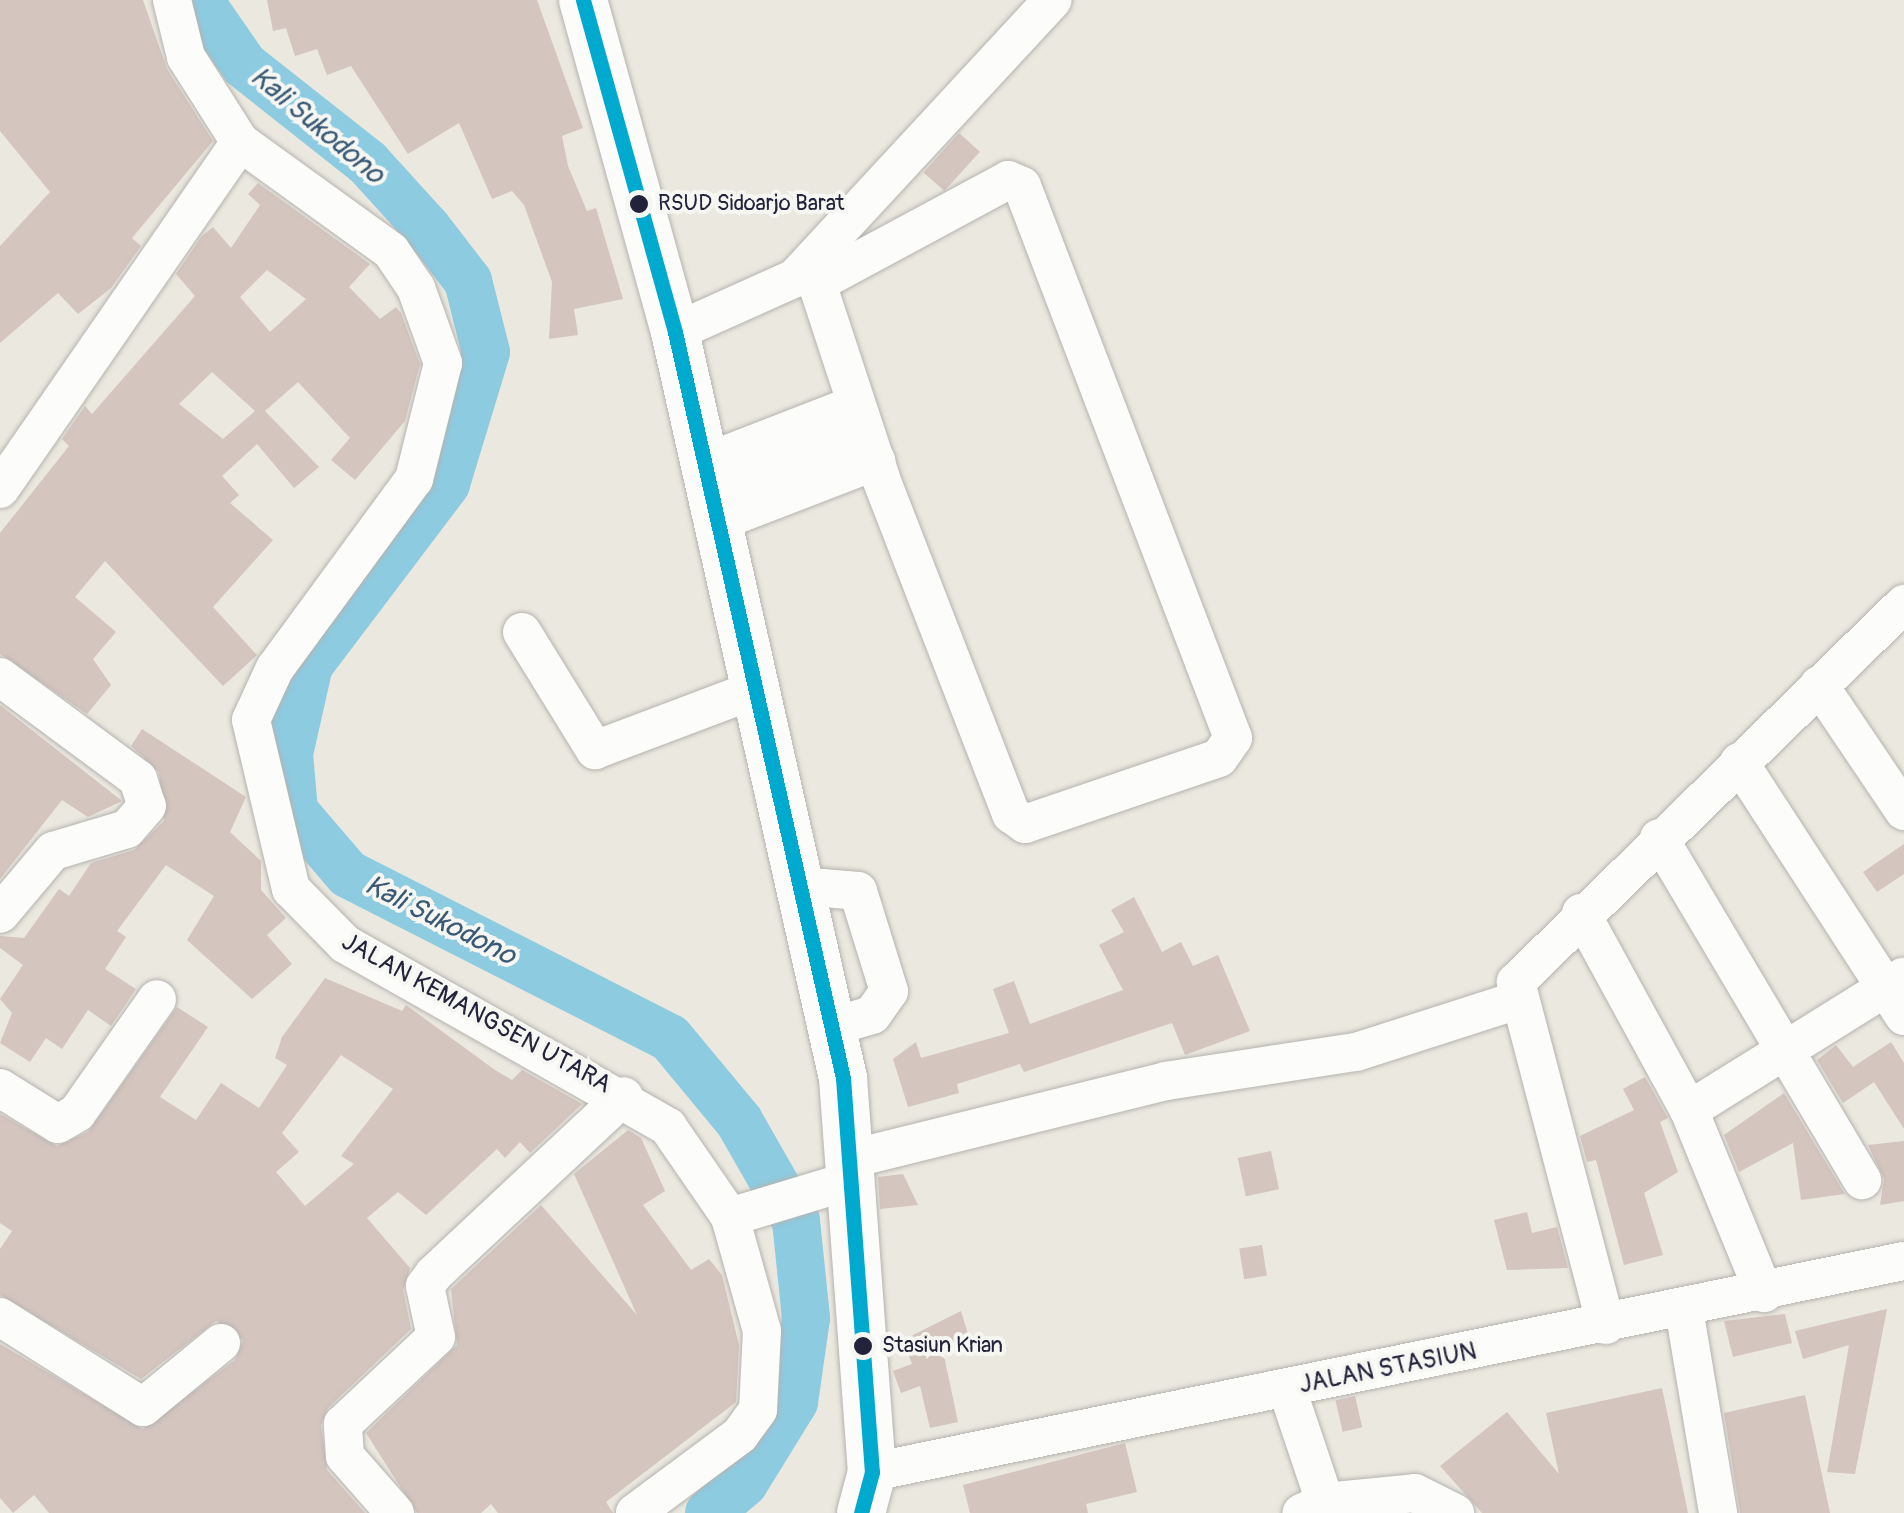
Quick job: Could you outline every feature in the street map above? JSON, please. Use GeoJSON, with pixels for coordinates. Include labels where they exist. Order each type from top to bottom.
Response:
{"type":"FeatureCollection","features":[{"type":"Feature","properties":{"kind":"main road"},"geometry":{"type":"LineString","coordinates":[[583,0],[675,332],[831,1027],[852,1170],[866,1493]]}},
{"type":"Feature","properties":{"kind":"street"},"geometry":{"type":"LineString","coordinates":[[0,489],[240,142],[186,57],[172,0]]}},
{"type":"Feature","properties":{"kind":"street"},"geometry":{"type":"LineString","coordinates":[[675,332],[795,278],[1052,0]]}},
{"type":"Feature","properties":{"kind":"street","name":"JALAN KEMANGSEN UTARA"},"geometry":{"type":"LineString","coordinates":[[240,142],[372,232],[416,288],[444,387],[414,479],[274,668],[251,720],[282,866],[304,907],[345,944],[624,1096],[668,1126],[737,1215],[762,1330],[758,1410],[740,1435],[634,1513]]}},
{"type":"Feature","properties":{"kind":"street"},"geometry":{"type":"LineString","coordinates":[[1008,180],[1022,186],[1231,748],[1025,824],[1011,814],[865,433],[818,283],[1008,180]]}},
{"type":"Feature","properties":{"kind":"street"},"geometry":{"type":"LineString","coordinates":[[708,492],[865,433]]}},
{"type":"Feature","properties":{"kind":"street"},"geometry":{"type":"LineString","coordinates":[[708,492],[865,433]]}},
{"type":"Feature","properties":{"kind":"street"},"geometry":{"type":"LineString","coordinates":[[1606,1325],[1518,1000],[1518,978],[1819,685],[1902,612]]}},
{"type":"Feature","properties":{"kind":"street"},"geometry":{"type":"LineString","coordinates":[[522,632],[596,750],[754,690]]}},
{"type":"Feature","properties":{"kind":"street"},"geometry":{"type":"LineString","coordinates":[[0,677],[138,779],[147,806],[128,829],[53,851],[0,914]]}},
{"type":"Feature","properties":{"kind":"street"},"geometry":{"type":"LineString","coordinates":[[1819,685],[1904,811]]}},
{"type":"Feature","properties":{"kind":"street"},"geometry":{"type":"LineString","coordinates":[[1688,1110],[1790,1048],[1898,993],[1739,762]]}},
{"type":"Feature","properties":{"kind":"street"},"geometry":{"type":"LineString","coordinates":[[1659,838],[1790,1048],[1862,1180]]}},
{"type":"Feature","properties":{"kind":"street"},"geometry":{"type":"LineString","coordinates":[[799,886],[858,891],[889,991],[872,1014],[831,1027]]}},
{"type":"Feature","properties":{"kind":"street"},"geometry":{"type":"LineString","coordinates":[[1581,913],[1688,1110],[1764,1293]]}},
{"type":"Feature","properties":{"kind":"street"},"geometry":{"type":"LineString","coordinates":[[0,1088],[58,1124],[76,1113],[157,999]]}},
{"type":"Feature","properties":{"kind":"street"},"geometry":{"type":"LineString","coordinates":[[737,1215],[804,1193],[852,1170],[1166,1081],[1356,1052],[1518,1000]]}},
{"type":"Feature","properties":{"kind":"street"},"geometry":{"type":"LineString","coordinates":[[396,1513],[345,1456],[343,1424],[436,1337],[425,1286],[434,1274],[624,1096]]}},
{"type":"Feature","properties":{"kind":"street","name":"JALAN STASIUN"},"geometry":{"type":"LineString","coordinates":[[866,1493],[1286,1389],[1684,1310],[1904,1261]]}},
{"type":"Feature","properties":{"kind":"street"},"geometry":{"type":"LineString","coordinates":[[1684,1310],[1718,1513]]}},
{"type":"Feature","properties":{"kind":"street"},"geometry":{"type":"LineString","coordinates":[[0,1317],[143,1407],[221,1343]]}},
{"type":"Feature","properties":{"kind":"street"},"geometry":{"type":"LineString","coordinates":[[1286,1389],[1313,1508],[1415,1493],[1455,1513]]}},
{"type":"Feature","properties":{"kind":"building"},"geometry":{"type":"Polygon","coordinates":[[[0,0],[143,0],[167,69],[213,141],[132,238],[141,246],[111,288],[78,314],[58,293],[0,343],[0,246],[50,192],[0,131],[0,0]]]}},
{"type":"Feature","properties":{"kind":"building"},"geometry":{"type":"Polygon","coordinates":[[[267,0],[537,0],[583,128],[562,136],[568,166],[587,211],[596,208],[623,299],[574,309],[578,335],[549,339],[552,282],[524,205],[512,191],[492,199],[459,123],[408,154],[351,66],[327,75],[317,49],[295,56],[286,28],[273,31],[267,0]]]}},
{"type":"Feature","properties":{"kind":"building"},"geometry":{"type":"Polygon","coordinates":[[[959,133],[980,152],[944,191],[924,172],[959,133]]]}},
{"type":"Feature","properties":{"kind":"building"},"geometry":{"type":"Polygon","coordinates":[[[258,183],[370,264],[349,287],[380,319],[396,307],[420,364],[405,421],[355,480],[331,460],[350,438],[298,382],[265,411],[319,467],[294,488],[257,444],[222,476],[239,495],[230,503],[273,540],[213,607],[257,655],[223,686],[105,561],[75,597],[116,632],[93,659],[111,685],[87,714],[0,654],[0,533],[69,446],[62,439],[85,406],[92,414],[195,296],[176,274],[202,236],[213,227],[231,248],[260,205],[248,194],[258,183]],[[267,270],[240,297],[270,332],[306,299],[267,270]],[[212,372],[179,404],[223,439],[255,411],[212,372]]]}},
{"type":"Feature","properties":{"kind":"building"},"geometry":{"type":"Polygon","coordinates":[[[0,705],[122,801],[88,817],[62,800],[0,879],[0,705]]]}},
{"type":"Feature","properties":{"kind":"building"},"geometry":{"type":"Polygon","coordinates":[[[142,729],[246,797],[230,832],[261,861],[261,890],[286,918],[267,935],[292,964],[252,999],[187,940],[214,896],[166,865],[117,931],[126,937],[105,969],[136,989],[111,1026],[88,1010],[62,1049],[46,1038],[30,1062],[0,1043],[12,1013],[0,999],[23,965],[0,948],[0,936],[24,938],[59,889],[69,896],[91,863],[134,850],[164,821],[159,772],[131,746],[142,729]]]}},
{"type":"Feature","properties":{"kind":"building"},"geometry":{"type":"Polygon","coordinates":[[[1904,844],[1904,874],[1877,892],[1863,872],[1904,844]]]}},
{"type":"Feature","properties":{"kind":"building"},"geometry":{"type":"Polygon","coordinates":[[[1134,897],[1162,952],[1181,942],[1193,966],[1218,955],[1250,1031],[1185,1055],[1172,1023],[1024,1072],[1020,1064],[957,1084],[959,1093],[908,1107],[893,1059],[916,1042],[921,1058],[1009,1033],[993,989],[1014,981],[1030,1024],[1123,990],[1099,945],[1124,932],[1111,910],[1134,897]]]}},
{"type":"Feature","properties":{"kind":"building"},"geometry":{"type":"Polygon","coordinates":[[[325,978],[402,1011],[406,1005],[512,1080],[522,1070],[582,1104],[530,1153],[520,1142],[505,1158],[497,1149],[426,1215],[398,1192],[367,1218],[410,1268],[403,1290],[411,1329],[328,1408],[321,1425],[327,1470],[365,1513],[49,1513],[34,1495],[13,1513],[0,1498],[0,1344],[143,1429],[235,1360],[243,1340],[216,1321],[141,1379],[0,1295],[0,1249],[12,1231],[0,1223],[0,1114],[57,1146],[88,1132],[177,1007],[208,1027],[160,1097],[196,1120],[221,1083],[259,1108],[287,1065],[275,1058],[282,1037],[325,978]],[[341,1055],[282,1133],[299,1152],[276,1172],[305,1206],[354,1164],[341,1156],[393,1089],[341,1055]]]}},
{"type":"Feature","properties":{"kind":"building"},"geometry":{"type":"Polygon","coordinates":[[[1891,1042],[1904,1063],[1904,1129],[1874,1082],[1843,1103],[1817,1060],[1836,1045],[1853,1067],[1891,1042]]]}},
{"type":"Feature","properties":{"kind":"building"},"geometry":{"type":"Polygon","coordinates":[[[1645,1077],[1668,1118],[1660,1122],[1678,1172],[1644,1193],[1663,1255],[1624,1265],[1596,1160],[1587,1162],[1580,1136],[1634,1110],[1623,1089],[1645,1077]]]}},
{"type":"Feature","properties":{"kind":"building"},"geometry":{"type":"Polygon","coordinates":[[[1784,1093],[1845,1194],[1801,1200],[1793,1143],[1739,1172],[1724,1135],[1784,1093]]]}},
{"type":"Feature","properties":{"kind":"building"},"geometry":{"type":"Polygon","coordinates":[[[628,1130],[641,1138],[665,1191],[643,1205],[691,1270],[709,1259],[722,1275],[739,1345],[736,1402],[606,1502],[613,1513],[498,1513],[491,1504],[481,1513],[417,1513],[366,1433],[457,1345],[451,1289],[541,1205],[637,1315],[574,1174],[628,1130]]]}},
{"type":"Feature","properties":{"kind":"building"},"geometry":{"type":"Polygon","coordinates":[[[1904,1141],[1904,1201],[1880,1205],[1884,1179],[1868,1145],[1904,1141]]]}},
{"type":"Feature","properties":{"kind":"building"},"geometry":{"type":"Polygon","coordinates":[[[1271,1151],[1279,1189],[1246,1196],[1238,1158],[1271,1151]]]}},
{"type":"Feature","properties":{"kind":"building"},"geometry":{"type":"Polygon","coordinates":[[[903,1174],[918,1205],[880,1209],[878,1177],[903,1174]]]}},
{"type":"Feature","properties":{"kind":"building"},"geometry":{"type":"Polygon","coordinates":[[[1527,1212],[1532,1233],[1557,1227],[1568,1268],[1507,1270],[1494,1220],[1527,1212]]]}},
{"type":"Feature","properties":{"kind":"building"},"geometry":{"type":"Polygon","coordinates":[[[1262,1245],[1267,1276],[1244,1279],[1239,1249],[1262,1245]]]}},
{"type":"Feature","properties":{"kind":"building"},"geometry":{"type":"Polygon","coordinates":[[[1887,1309],[1855,1474],[1827,1472],[1849,1345],[1803,1359],[1795,1331],[1887,1309]]]}},
{"type":"Feature","properties":{"kind":"building"},"geometry":{"type":"Polygon","coordinates":[[[961,1311],[971,1344],[943,1351],[958,1422],[930,1428],[920,1386],[901,1393],[893,1371],[912,1364],[903,1340],[961,1311]]]}},
{"type":"Feature","properties":{"kind":"building"},"geometry":{"type":"Polygon","coordinates":[[[1785,1314],[1792,1343],[1733,1357],[1724,1321],[1785,1314]]]}},
{"type":"Feature","properties":{"kind":"building"},"geometry":{"type":"Polygon","coordinates":[[[1662,1388],[1688,1513],[1482,1513],[1440,1466],[1507,1412],[1559,1474],[1546,1413],[1662,1388]]]}},
{"type":"Feature","properties":{"kind":"building"},"geometry":{"type":"Polygon","coordinates":[[[1805,1395],[1830,1513],[1740,1513],[1724,1413],[1805,1395]]]}},
{"type":"Feature","properties":{"kind":"building"},"geometry":{"type":"Polygon","coordinates":[[[1355,1396],[1362,1427],[1343,1432],[1336,1400],[1355,1396]]]}},
{"type":"Feature","properties":{"kind":"building"},"geometry":{"type":"Polygon","coordinates":[[[1125,1443],[1137,1492],[1086,1504],[1088,1513],[970,1513],[963,1485],[1125,1443]]]}},
{"type":"Feature","properties":{"kind":"waterway","name":"Kali Sukodono"},"geometry":{"type":"LineString","coordinates":[[199,0],[244,65],[368,163],[427,228],[468,281],[486,352],[446,484],[309,665],[289,754],[294,811],[348,874],[670,1038],[739,1121],[796,1221],[806,1318],[794,1402],[744,1483],[709,1513]]}},
{"type":"Feature","properties":{"kind":"transit line"},"geometry":{"type":"LineString","coordinates":[[583,0],[675,332],[843,1078],[872,1472],[861,1513]]}},
{"type":"Feature","properties":{"kind":"place","name":"RSUD Sidoarjo Barat"},"geometry":{"type":"Point","coordinates":[639,204]}},
{"type":"Feature","properties":{"kind":"place","name":"Stasiun Krian"},"geometry":{"type":"Point","coordinates":[863,1346]}}]}
